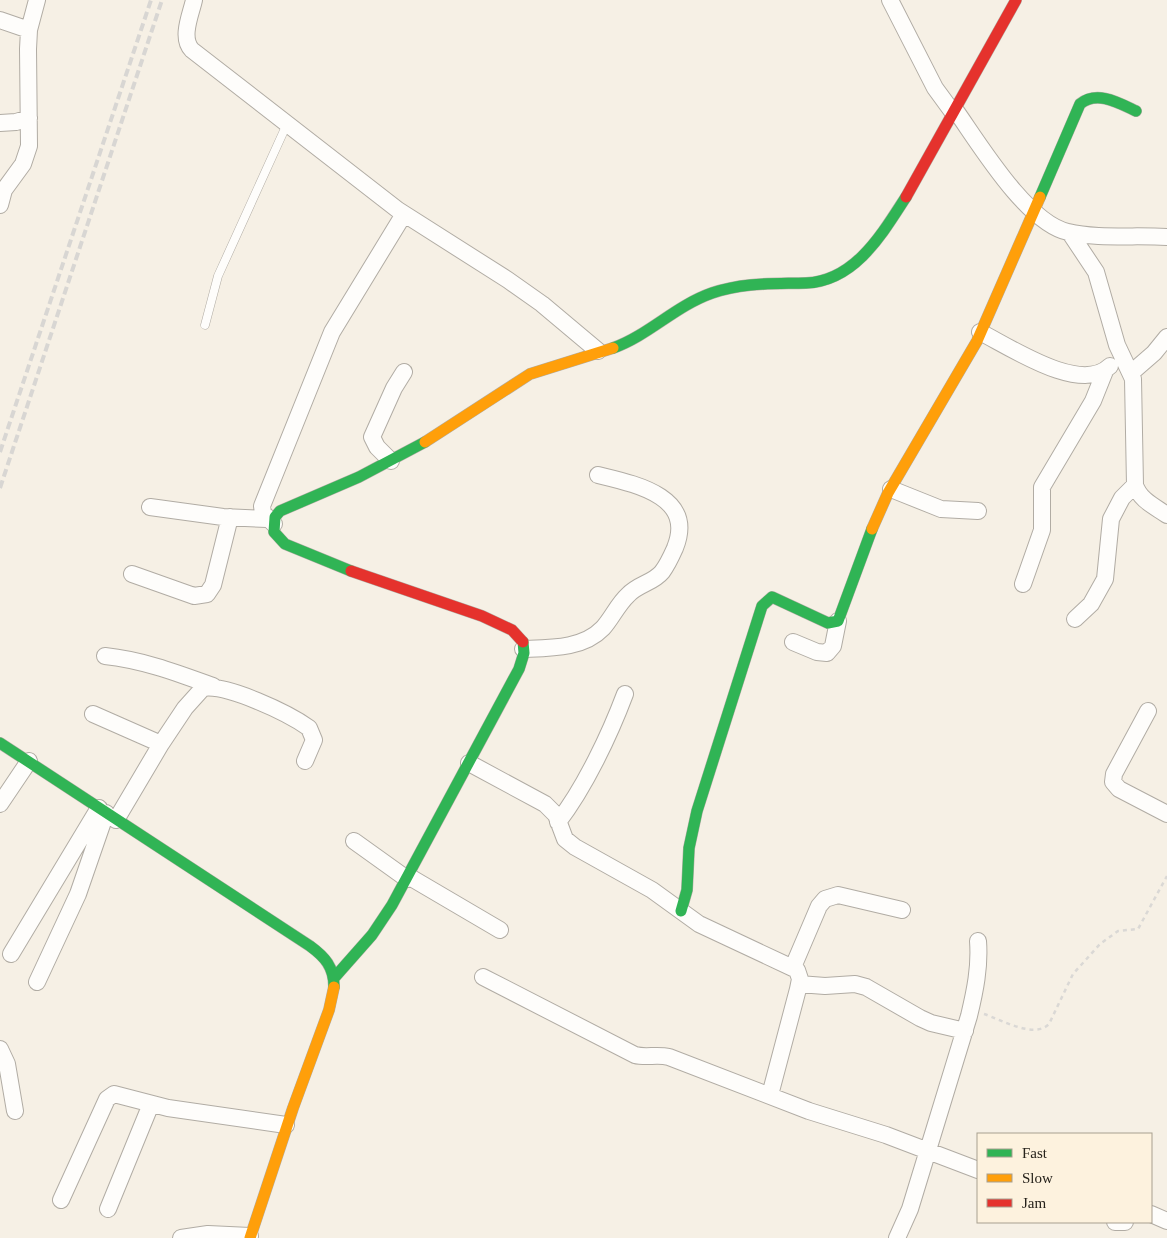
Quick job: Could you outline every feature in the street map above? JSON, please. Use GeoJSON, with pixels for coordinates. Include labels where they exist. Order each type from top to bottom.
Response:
{"type":"FeatureCollection","features":[{"type":"Feature","properties":{"kind":"street"},"geometry":{"type":"LineString","coordinates":[[0,205],[4,190],[27,155],[30,146],[27,78],[30,30],[37,0]]}},
{"type":"Feature","properties":{"kind":"street"},"geometry":{"type":"LineString","coordinates":[[194,0],[187,35],[188,46],[404,214],[508,280],[542,304],[598,351]]}},
{"type":"Feature","properties":{"kind":"street"},"geometry":{"type":"LineString","coordinates":[[890,0],[922,66],[992,161],[1033,212],[1048,225],[1070,233],[1167,237]]}},
{"type":"Feature","properties":{"kind":"street"},"geometry":{"type":"LineString","coordinates":[[150,507],[270,522],[280,511],[353,481],[391,460],[476,410],[518,381],[542,369],[624,344],[639,337],[696,299],[719,291],[761,283],[815,283],[827,281],[843,274],[870,246],[902,205],[924,172],[991,41],[1016,0]]}},
{"type":"Feature","properties":{"kind":"street"},"geometry":{"type":"LineString","coordinates":[[0,20],[30,30]]}},
{"type":"Feature","properties":{"kind":"street"},"geometry":{"type":"LineString","coordinates":[[793,642],[817,652],[827,653],[833,646],[838,621],[870,534],[891,489],[967,358],[980,332],[1083,100],[1096,97],[1136,111]]}},
{"type":"Feature","properties":{"kind":"street"},"geometry":{"type":"LineString","coordinates":[[0,123],[16,122],[29,118]]}},
{"type":"Feature","properties":{"kind":"street"},"geometry":{"type":"LineString","coordinates":[[181,1238],[208,1234],[250,1237],[286,1125],[328,1007],[334,978],[372,935],[407,878],[519,669],[524,649],[524,643],[510,629],[477,615],[399,590],[285,544],[274,532],[262,506],[265,494],[320,357],[344,311],[404,214]]}},
{"type":"Feature","properties":{"kind":"street"},"geometry":{"type":"LineString","coordinates":[[1070,233],[1096,272],[1121,355],[1131,373],[1134,389],[1135,485],[1138,493],[1167,515]]}},
{"type":"Feature","properties":{"kind":"street"},"geometry":{"type":"LineString","coordinates":[[980,332],[1055,369],[1087,376],[1106,371]]}},
{"type":"Feature","properties":{"kind":"street"},"geometry":{"type":"LineString","coordinates":[[1131,373],[1154,353],[1167,336]]}},
{"type":"Feature","properties":{"kind":"street"},"geometry":{"type":"LineString","coordinates":[[1023,584],[1042,530],[1042,487],[1093,401],[1106,371],[1121,355]]}},
{"type":"Feature","properties":{"kind":"street"},"geometry":{"type":"LineString","coordinates":[[391,460],[377,447],[372,437],[394,388],[404,372]]}},
{"type":"Feature","properties":{"kind":"street"},"geometry":{"type":"LineString","coordinates":[[524,649],[551,648],[575,644],[590,637],[601,630],[627,595],[653,580],[669,562],[681,529],[676,515],[664,500],[655,492],[635,484],[598,476]]}},
{"type":"Feature","properties":{"kind":"street"},"geometry":{"type":"LineString","coordinates":[[1075,619],[1091,604],[1105,579],[1112,519],[1122,498],[1135,485]]}},
{"type":"Feature","properties":{"kind":"street"},"geometry":{"type":"LineString","coordinates":[[891,489],[942,509],[978,511]]}},
{"type":"Feature","properties":{"kind":"street"},"geometry":{"type":"LineString","coordinates":[[132,574],[194,596],[207,594],[212,585],[230,517]]}},
{"type":"Feature","properties":{"kind":"street"},"geometry":{"type":"LineString","coordinates":[[681,911],[687,890],[689,848],[697,811],[762,606],[772,597],[828,622],[838,621]]}},
{"type":"Feature","properties":{"kind":"street"},"geometry":{"type":"LineString","coordinates":[[105,656],[135,660],[158,666],[251,699],[309,728],[314,740],[305,761]]}},
{"type":"Feature","properties":{"kind":"street"},"geometry":{"type":"LineString","coordinates":[[12,954],[107,814],[161,744],[197,693],[203,688],[213,686]]}},
{"type":"Feature","properties":{"kind":"street"},"geometry":{"type":"LineString","coordinates":[[558,822],[574,798],[617,715],[625,694]]}},
{"type":"Feature","properties":{"kind":"street"},"geometry":{"type":"LineString","coordinates":[[1148,711],[1114,774],[1113,782],[1119,789],[1166,809]]}},
{"type":"Feature","properties":{"kind":"street"},"geometry":{"type":"LineString","coordinates":[[93,714],[161,744]]}},
{"type":"Feature","properties":{"kind":"street"},"geometry":{"type":"LineString","coordinates":[[0,743],[310,946],[325,957],[334,978]]}},
{"type":"Feature","properties":{"kind":"street"},"geometry":{"type":"LineString","coordinates":[[0,804],[28,761]]}},
{"type":"Feature","properties":{"kind":"street"},"geometry":{"type":"LineString","coordinates":[[469,763],[552,809],[566,839],[575,847],[652,890],[699,924],[793,967],[800,974],[770,1095]]}},
{"type":"Feature","properties":{"kind":"street"},"geometry":{"type":"LineString","coordinates":[[37,982],[78,894],[107,814]]}},
{"type":"Feature","properties":{"kind":"street"},"geometry":{"type":"LineString","coordinates":[[354,841],[407,878],[500,930]]}},
{"type":"Feature","properties":{"kind":"street"},"geometry":{"type":"LineString","coordinates":[[793,967],[819,906],[825,899],[838,895],[902,910]]}},
{"type":"Feature","properties":{"kind":"street"},"geometry":{"type":"LineString","coordinates":[[897,1238],[910,1209],[971,1010],[979,958],[978,941]]}},
{"type":"Feature","properties":{"kind":"street"},"geometry":{"type":"LineString","coordinates":[[483,977],[635,1054],[644,1056],[654,1054],[669,1058],[977,1170]]}},
{"type":"Feature","properties":{"kind":"street"},"geometry":{"type":"LineString","coordinates":[[799,984],[825,986],[855,984],[866,987],[920,1018],[965,1031]]}},
{"type":"Feature","properties":{"kind":"street"},"geometry":{"type":"LineString","coordinates":[[0,1049],[7,1064],[15,1111]]}},
{"type":"Feature","properties":{"kind":"street"},"geometry":{"type":"LineString","coordinates":[[61,1200],[107,1099],[114,1094],[151,1104],[286,1125]]}},
{"type":"Feature","properties":{"kind":"street"},"geometry":{"type":"LineString","coordinates":[[108,1209],[151,1104]]}},
{"type":"Feature","properties":{"kind":"street"},"geometry":{"type":"LineString","coordinates":[[1152,1214],[1167,1221]]}},
{"type":"Feature","properties":{"kind":"lane"},"geometry":{"type":"LineString","coordinates":[[205,325],[218,276],[287,124]]}},
{"type":"Feature","properties":{"kind":"path"},"geometry":{"type":"LineString","coordinates":[[971,1010],[1033,1030],[1045,1029],[1073,974],[1111,935],[1123,930],[1138,929],[1167,876]]}},
{"type":"Feature","properties":{"kind":"railway"},"geometry":{"type":"LineString","coordinates":[[0,452],[151,0]]}},
{"type":"Feature","properties":{"kind":"railway"},"geometry":{"type":"LineString","coordinates":[[0,488],[162,0]]}},
{"type":"Feature","properties":{"kind":"traffic: fast"},"geometry":{"type":"LineString","coordinates":[[1040,197],[1080,104],[1087,100],[1101,98],[1136,111]]}},
{"type":"Feature","properties":{"kind":"traffic: fast"},"geometry":{"type":"LineString","coordinates":[[613,348],[638,336],[686,305],[724,289],[747,285],[806,283],[823,280],[839,274],[853,265],[877,240],[906,197]]}},
{"type":"Feature","properties":{"kind":"traffic: fast"},"geometry":{"type":"LineString","coordinates":[[351,571],[285,544],[274,532],[275,517],[280,511],[359,477],[425,442]]}},
{"type":"Feature","properties":{"kind":"traffic: fast"},"geometry":{"type":"LineString","coordinates":[[681,911],[687,890],[689,848],[697,811],[762,606],[772,597],[828,623],[838,621],[872,529]]}},
{"type":"Feature","properties":{"kind":"traffic: fast"},"geometry":{"type":"LineString","coordinates":[[334,978],[372,935],[392,905],[519,669],[524,653],[523,642]]}},
{"type":"Feature","properties":{"kind":"traffic: fast"},"geometry":{"type":"LineString","coordinates":[[0,743],[310,946],[328,963],[334,980],[334,987]]}},
{"type":"Feature","properties":{"kind":"traffic: slow"},"geometry":{"type":"LineString","coordinates":[[872,529],[888,493],[977,341],[1040,197]]}},
{"type":"Feature","properties":{"kind":"traffic: slow"},"geometry":{"type":"LineString","coordinates":[[425,442],[530,374],[613,348]]}},
{"type":"Feature","properties":{"kind":"traffic: slow"},"geometry":{"type":"LineString","coordinates":[[250,1238],[293,1108],[329,1010],[334,987]]}},
{"type":"Feature","properties":{"kind":"traffic: jam"},"geometry":{"type":"LineString","coordinates":[[906,197],[1016,0]]}},
{"type":"Feature","properties":{"kind":"traffic: jam"},"geometry":{"type":"LineString","coordinates":[[351,571],[482,616],[512,630],[523,642]]}}]}
